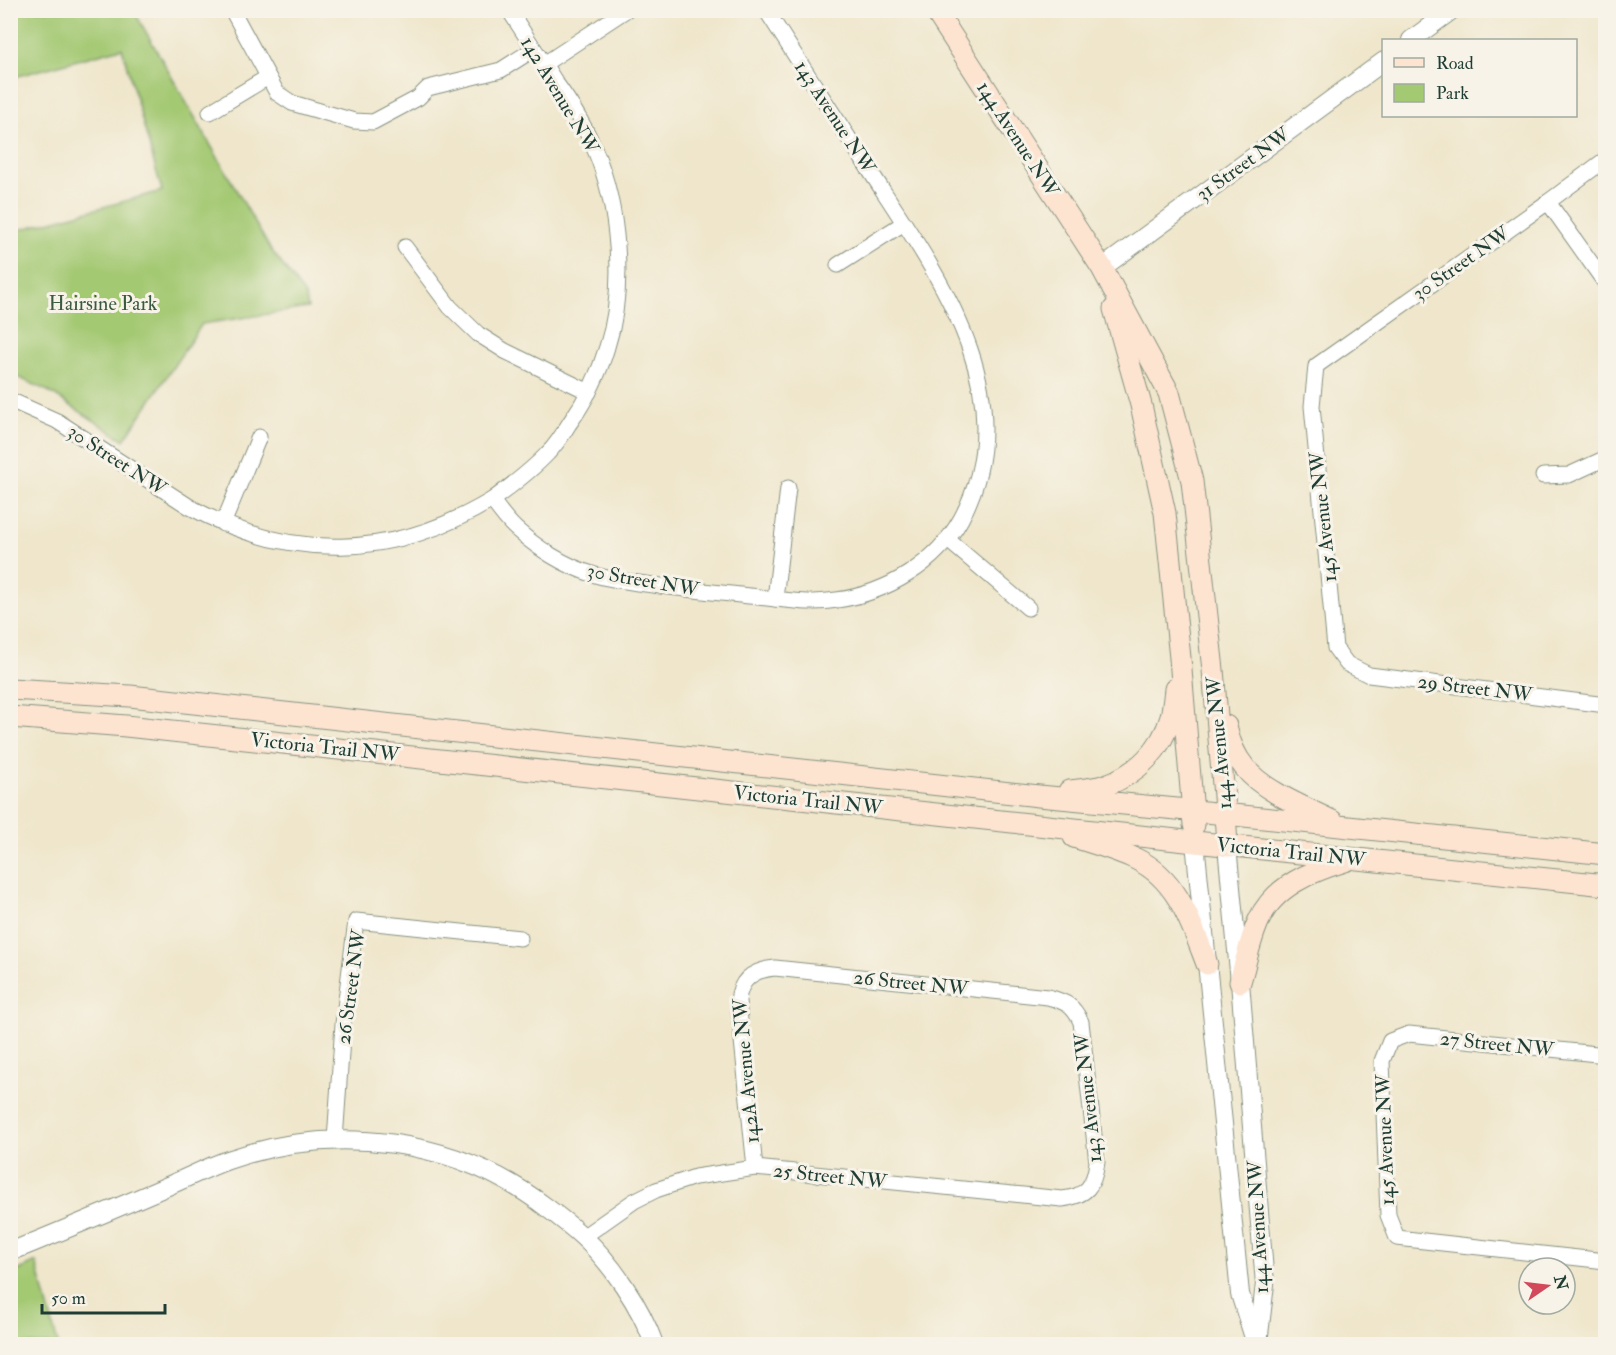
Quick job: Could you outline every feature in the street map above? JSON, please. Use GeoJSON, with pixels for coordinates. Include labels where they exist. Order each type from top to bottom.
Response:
{"type":"FeatureCollection","features":[{"type":"Feature","properties":{"kind":"main road","name":"144 Avenue NW"},"geometry":{"type":"LineString","coordinates":[[935,10],[1102,268],[1169,393],[1192,481],[1213,670],[1227,846]]}},
{"type":"Feature","properties":{"kind":"main road","name":"144 Avenue NW"},"geometry":{"type":"LineString","coordinates":[[1102,268],[1141,405],[1165,513],[1196,842]]}},
{"type":"Feature","properties":{"kind":"main road"},"geometry":{"type":"LineString","coordinates":[[1039,796],[1104,786],[1129,775],[1144,763],[1160,742],[1170,717],[1180,658]]}},
{"type":"Feature","properties":{"kind":"main road"},"geometry":{"type":"LineString","coordinates":[[1213,670],[1228,736],[1245,768],[1256,780],[1284,797],[1343,826]]}},
{"type":"Feature","properties":{"kind":"main road","name":"Victoria Trail NW"},"geometry":{"type":"LineString","coordinates":[[10,689],[142,698],[1039,796],[1605,854]]}},
{"type":"Feature","properties":{"kind":"main road","name":"Victoria Trail NW"},"geometry":{"type":"LineString","coordinates":[[10,717],[126,726],[1605,885]]}},
{"type":"Feature","properties":{"kind":"main road"},"geometry":{"type":"LineString","coordinates":[[1037,825],[1119,852],[1151,867],[1177,894],[1207,964]]}},
{"type":"Feature","properties":{"kind":"main road"},"geometry":{"type":"LineString","coordinates":[[1240,982],[1253,933],[1259,918],[1271,902],[1287,887],[1302,878],[1330,865],[1353,858]]}},
{"type":"Feature","properties":{"kind":"street"},"geometry":{"type":"LineString","coordinates":[[232,10],[277,93],[292,103],[354,121],[373,122],[418,98],[428,88],[501,70],[534,49]]}},
{"type":"Feature","properties":{"kind":"street","name":"142 Avenue NW"},"geometry":{"type":"LineString","coordinates":[[492,500],[549,453],[589,392],[608,346],[618,267],[610,194],[595,149],[572,107],[509,10]]}},
{"type":"Feature","properties":{"kind":"street"},"geometry":{"type":"LineString","coordinates":[[544,64],[626,10]]}},
{"type":"Feature","properties":{"kind":"street","name":"143 Avenue NW"},"geometry":{"type":"LineString","coordinates":[[766,10],[933,268],[949,298],[968,344],[980,388],[984,429],[980,468],[968,506],[948,540]]}},
{"type":"Feature","properties":{"kind":"street"},"geometry":{"type":"LineString","coordinates":[[1412,39],[1452,10]]}},
{"type":"Feature","properties":{"kind":"street","name":"31 Street NW"},"geometry":{"type":"LineString","coordinates":[[1102,268],[1382,62]]}},
{"type":"Feature","properties":{"kind":"street"},"geometry":{"type":"LineString","coordinates":[[210,112],[268,77]]}},
{"type":"Feature","properties":{"kind":"street","name":"30 Street NW"},"geometry":{"type":"LineString","coordinates":[[1316,366],[1605,159]]}},
{"type":"Feature","properties":{"kind":"street"},"geometry":{"type":"LineString","coordinates":[[1548,202],[1605,284]]}},
{"type":"Feature","properties":{"kind":"street"},"geometry":{"type":"LineString","coordinates":[[838,266],[904,223]]}},
{"type":"Feature","properties":{"kind":"street"},"geometry":{"type":"LineString","coordinates":[[405,247],[450,307],[478,334],[505,351],[589,392]]}},
{"type":"Feature","properties":{"kind":"street","name":"145 Avenue NW"},"geometry":{"type":"LineString","coordinates":[[1316,366],[1312,406],[1335,648],[1347,664]]}},
{"type":"Feature","properties":{"kind":"street","name":"30 Street NW"},"geometry":{"type":"LineString","coordinates":[[10,400],[57,421],[190,507],[223,524],[273,540],[300,544],[353,546],[380,543],[426,531],[461,518],[492,500],[516,529],[533,543],[575,568],[593,574],[638,583],[818,602],[856,597],[874,591],[909,573],[937,552],[948,540]]}},
{"type":"Feature","properties":{"kind":"street"},"geometry":{"type":"LineString","coordinates":[[223,524],[259,437]]}},
{"type":"Feature","properties":{"kind":"street"},"geometry":{"type":"LineString","coordinates":[[1543,476],[1569,474],[1605,458]]}},
{"type":"Feature","properties":{"kind":"street"},"geometry":{"type":"LineString","coordinates":[[775,599],[788,488]]}},
{"type":"Feature","properties":{"kind":"street"},"geometry":{"type":"LineString","coordinates":[[948,540],[1028,608]]}},
{"type":"Feature","properties":{"kind":"street","name":"29 Street NW"},"geometry":{"type":"LineString","coordinates":[[1347,664],[1369,675],[1605,705]]}},
{"type":"Feature","properties":{"kind":"street","name":"144 Avenue NW"},"geometry":{"type":"LineString","coordinates":[[1196,842],[1240,1294],[1257,1344]]}},
{"type":"Feature","properties":{"kind":"street","name":"144 Avenue NW"},"geometry":{"type":"LineString","coordinates":[[1227,846],[1265,1284],[1257,1344]]}},
{"type":"Feature","properties":{"kind":"street","name":"26 Street NW"},"geometry":{"type":"LineString","coordinates":[[335,1140],[343,1024],[356,921],[520,938]]}},
{"type":"Feature","properties":{"kind":"street","name":"26 Street NW"},"geometry":{"type":"LineString","coordinates":[[748,977],[775,968],[1048,998],[1060,1000],[1073,1008]]}},
{"type":"Feature","properties":{"kind":"street","name":"142A Avenue NW"},"geometry":{"type":"LineString","coordinates":[[748,977],[739,991],[738,1002],[755,1168]]}},
{"type":"Feature","properties":{"kind":"street","name":"143 Avenue NW"},"geometry":{"type":"LineString","coordinates":[[1073,1008],[1081,1022],[1097,1162],[1089,1188]]}},
{"type":"Feature","properties":{"kind":"street","name":"27 Street NW"},"geometry":{"type":"LineString","coordinates":[[1389,1041],[1409,1034],[1605,1055]]}},
{"type":"Feature","properties":{"kind":"street","name":"145 Avenue NW"},"geometry":{"type":"LineString","coordinates":[[1389,1041],[1382,1061],[1388,1215],[1397,1238],[1605,1261]]}},
{"type":"Feature","properties":{"kind":"street"},"geometry":{"type":"LineString","coordinates":[[10,1252],[227,1160],[293,1144],[335,1140],[391,1144],[451,1156],[499,1176],[536,1199],[583,1237],[615,1275],[643,1318],[654,1344]]}},
{"type":"Feature","properties":{"kind":"street","name":"25 Street NW"},"geometry":{"type":"LineString","coordinates":[[583,1237],[634,1201],[656,1190],[695,1177],[755,1168],[1062,1199],[1072,1198],[1089,1188]]}},
{"type":"Feature","properties":{"kind":"green space","name":"Hairsine Park"},"geometry":{"type":"Polygon","coordinates":[[[11,10],[134,11],[269,247],[305,295],[308,308],[202,324],[124,440],[48,391],[11,374],[11,232],[162,191],[122,48],[11,78],[11,10]]]}},
{"type":"Feature","properties":{"kind":"green space"},"geometry":{"type":"Polygon","coordinates":[[[36,1262],[58,1344],[11,1344],[11,1274],[36,1262]]]}}]}
